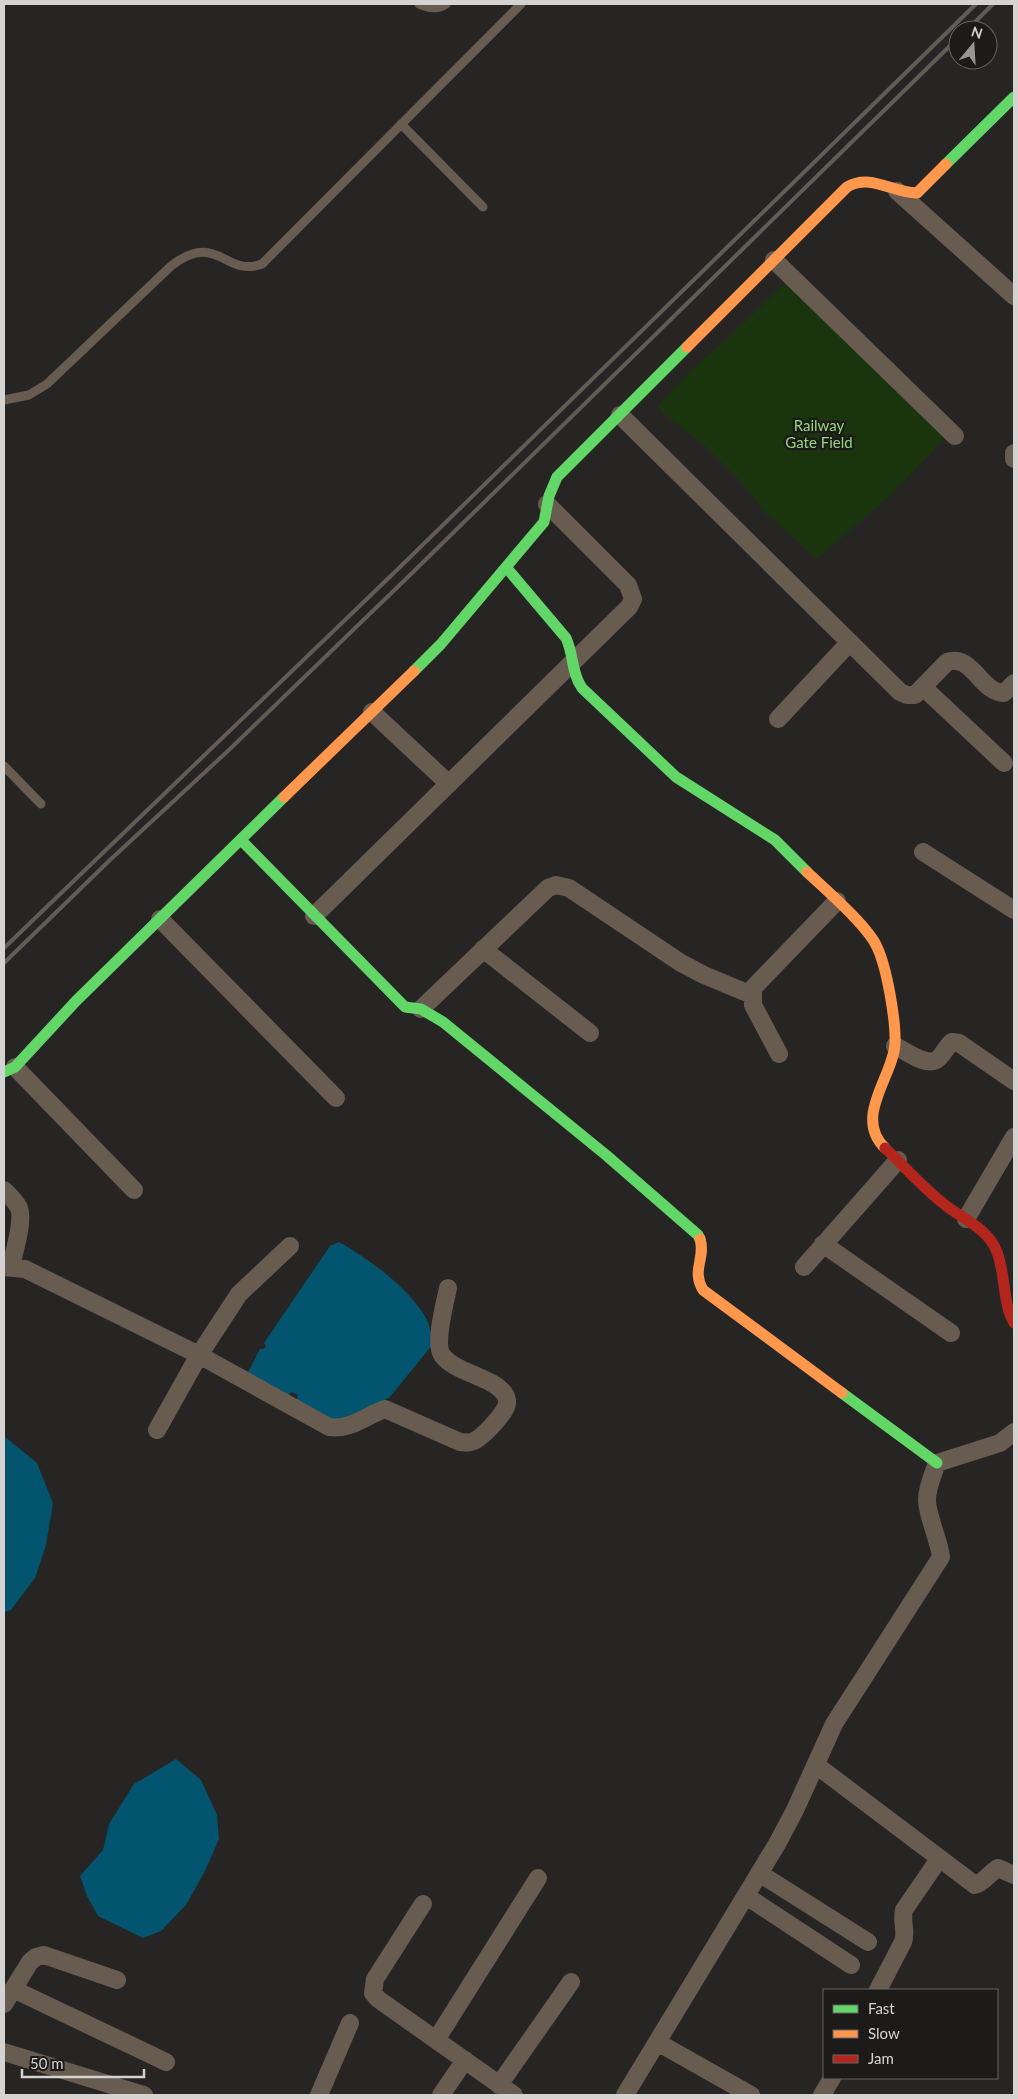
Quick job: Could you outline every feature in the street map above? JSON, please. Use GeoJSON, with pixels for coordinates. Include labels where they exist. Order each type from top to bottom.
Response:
{"type":"FeatureCollection","features":[{"type":"Feature","properties":{"kind":"street"},"geometry":{"type":"LineString","coordinates":[[134,1190],[9,1070],[76,1001],[441,644],[544,522],[552,487],[558,477],[855,181],[865,180],[907,194],[917,193],[1014,97]]}},
{"type":"Feature","properties":{"kind":"street"},"geometry":{"type":"LineString","coordinates":[[897,191],[1014,296]]}},
{"type":"Feature","properties":{"kind":"street"},"geometry":{"type":"LineString","coordinates":[[774,260],[955,436]]}},
{"type":"Feature","properties":{"kind":"street"},"geometry":{"type":"LineString","coordinates":[[620,415],[900,692],[907,695],[915,695],[947,662],[953,660],[965,664],[994,691],[1004,692],[1014,683]]}},
{"type":"Feature","properties":{"kind":"street"},"geometry":{"type":"LineString","coordinates":[[1014,453],[1014,459]]}},
{"type":"Feature","properties":{"kind":"street"},"geometry":{"type":"LineString","coordinates":[[314,916],[629,607],[633,599],[628,585],[547,504]]}},
{"type":"Feature","properties":{"kind":"street"},"geometry":{"type":"LineString","coordinates":[[506,566],[566,638],[570,646],[575,680],[582,688],[676,777],[775,840],[871,934],[878,947],[882,961],[895,1046],[873,1108],[872,1120],[875,1133],[881,1144],[943,1204],[980,1228],[997,1251],[1005,1285],[1008,1314],[1014,1323]]}},
{"type":"Feature","properties":{"kind":"street"},"geometry":{"type":"LineString","coordinates":[[778,719],[850,642]]}},
{"type":"Feature","properties":{"kind":"street"},"geometry":{"type":"LineString","coordinates":[[922,687],[1004,764]]}},
{"type":"Feature","properties":{"kind":"street"},"geometry":{"type":"LineString","coordinates":[[372,712],[449,784]]}},
{"type":"Feature","properties":{"kind":"street"},"geometry":{"type":"LineString","coordinates":[[241,840],[404,1007],[421,1009],[443,1022],[606,1155],[698,1234],[703,1252],[696,1272],[697,1283],[703,1290],[937,1463]]}},
{"type":"Feature","properties":{"kind":"street"},"geometry":{"type":"LineString","coordinates":[[924,852],[1014,910]]}},
{"type":"Feature","properties":{"kind":"street"},"geometry":{"type":"LineString","coordinates":[[421,1009],[548,888],[556,885],[569,888],[692,969],[752,995]]}},
{"type":"Feature","properties":{"kind":"street"},"geometry":{"type":"LineString","coordinates":[[779,1054],[753,1005],[753,988],[758,980],[837,901]]}},
{"type":"Feature","properties":{"kind":"street"},"geometry":{"type":"LineString","coordinates":[[160,919],[336,1098]]}},
{"type":"Feature","properties":{"kind":"street"},"geometry":{"type":"LineString","coordinates":[[483,949],[590,1033]]}},
{"type":"Feature","properties":{"kind":"street"},"geometry":{"type":"LineString","coordinates":[[895,1046],[926,1062],[933,1062],[938,1059],[952,1042],[959,1044],[1014,1081]]}},
{"type":"Feature","properties":{"kind":"street"},"geometry":{"type":"LineString","coordinates":[[966,1219],[1014,1137]]}},
{"type":"Feature","properties":{"kind":"street"},"geometry":{"type":"LineString","coordinates":[[804,1267],[898,1160]]}},
{"type":"Feature","properties":{"kind":"street"},"geometry":{"type":"LineString","coordinates":[[4,1190],[14,1200],[20,1210],[19,1226],[7,1266],[25,1269],[199,1356],[330,1427],[340,1429],[350,1426],[385,1410],[460,1442],[472,1442],[484,1435],[506,1407],[507,1398],[496,1386],[442,1355],[438,1344],[448,1288]]}},
{"type":"Feature","properties":{"kind":"street"},"geometry":{"type":"LineString","coordinates":[[823,1244],[951,1333]]}},
{"type":"Feature","properties":{"kind":"street"},"geometry":{"type":"LineString","coordinates":[[157,1430],[199,1356],[244,1286],[290,1246]]}},
{"type":"Feature","properties":{"kind":"street"},"geometry":{"type":"LineString","coordinates":[[937,1463],[1000,1443],[1014,1432]]}},
{"type":"Feature","properties":{"kind":"street"},"geometry":{"type":"LineString","coordinates":[[625,2095],[746,1896],[795,1810],[834,1724],[941,1557],[939,1543],[927,1502],[929,1486],[937,1463]]}},
{"type":"Feature","properties":{"kind":"street"},"geometry":{"type":"LineString","coordinates":[[816,1766],[975,1886],[982,1883],[991,1872],[998,1868],[1014,1875]]}},
{"type":"Feature","properties":{"kind":"street"},"geometry":{"type":"LineString","coordinates":[[879,1989],[906,1935],[902,1919],[904,1910],[939,1859]]}},
{"type":"Feature","properties":{"kind":"street"},"geometry":{"type":"LineString","coordinates":[[759,1873],[868,1942]]}},
{"type":"Feature","properties":{"kind":"street"},"geometry":{"type":"LineString","coordinates":[[436,2040],[538,1878]]}},
{"type":"Feature","properties":{"kind":"street"},"geometry":{"type":"LineString","coordinates":[[746,1896],[851,1965]]}},
{"type":"Feature","properties":{"kind":"street"},"geometry":{"type":"LineString","coordinates":[[424,1904],[375,1979],[373,1992],[378,1999],[514,2095]]}},
{"type":"Feature","properties":{"kind":"street"},"geometry":{"type":"LineString","coordinates":[[116,1980],[44,1955],[36,1957],[30,1962],[8,1996],[166,2062]]}},
{"type":"Feature","properties":{"kind":"street"},"geometry":{"type":"LineString","coordinates":[[499,2085],[571,1982]]}},
{"type":"Feature","properties":{"kind":"street"},"geometry":{"type":"LineString","coordinates":[[319,2095],[350,2023]]}},
{"type":"Feature","properties":{"kind":"street"},"geometry":{"type":"LineString","coordinates":[[658,2042],[751,2095]]}},
{"type":"Feature","properties":{"kind":"street"},"geometry":{"type":"LineString","coordinates":[[4,2052],[144,2095]]}},
{"type":"Feature","properties":{"kind":"street"},"geometry":{"type":"LineString","coordinates":[[441,2095],[465,2060]]}},
{"type":"Feature","properties":{"kind":"street"},"geometry":{"type":"LineString","coordinates":[[822,2095],[831,2079]]}},
{"type":"Feature","properties":{"kind":"lane"},"geometry":{"type":"LineString","coordinates":[[418,4],[431,8],[440,8],[446,4]]}},
{"type":"Feature","properties":{"kind":"lane"},"geometry":{"type":"LineString","coordinates":[[4,400],[29,395],[47,384],[171,266],[186,256],[200,251],[212,253],[246,267],[262,264],[521,4]]}},
{"type":"Feature","properties":{"kind":"lane"},"geometry":{"type":"LineString","coordinates":[[401,124],[483,207]]}},
{"type":"Feature","properties":{"kind":"lane"},"geometry":{"type":"LineString","coordinates":[[4,766],[41,804]]}},
{"type":"Feature","properties":{"kind":"green space","name":"Railway Gate Field"},"geometry":{"type":"Polygon","coordinates":[[[787,281],[939,426],[944,439],[893,493],[817,559],[763,511],[744,485],[706,447],[664,414],[658,405],[692,369],[731,335],[787,281]]]}},
{"type":"Feature","properties":{"kind":"water"},"geometry":{"type":"Polygon","coordinates":[[[339,1242],[375,1265],[409,1295],[426,1318],[433,1344],[390,1397],[349,1421],[333,1420],[296,1401],[298,1395],[291,1392],[289,1395],[278,1392],[246,1376],[260,1349],[264,1349],[266,1346],[264,1343],[330,1246],[339,1242]]]}},
{"type":"Feature","properties":{"kind":"water"},"geometry":{"type":"Polygon","coordinates":[[[4,1436],[37,1463],[53,1503],[46,1545],[35,1578],[11,1610],[4,1612],[4,1436]]]}},
{"type":"Feature","properties":{"kind":"water"},"geometry":{"type":"Polygon","coordinates":[[[176,1759],[201,1780],[217,1815],[219,1839],[205,1871],[186,1905],[161,1931],[143,1938],[98,1916],[87,1896],[80,1876],[103,1850],[109,1824],[134,1784],[176,1759]]]}},
{"type":"Feature","properties":{"kind":"railway"},"geometry":{"type":"LineString","coordinates":[[4,948],[399,568],[976,4]]}},
{"type":"Feature","properties":{"kind":"railway"},"geometry":{"type":"LineString","coordinates":[[977,20],[993,4]]}},
{"type":"Feature","properties":{"kind":"railway"},"geometry":{"type":"LineString","coordinates":[[4,963],[410,575],[948,48]]}},
{"type":"Feature","properties":{"kind":"traffic: fast"},"geometry":{"type":"LineString","coordinates":[[946,164],[1014,97]]}},
{"type":"Feature","properties":{"kind":"traffic: fast"},"geometry":{"type":"LineString","coordinates":[[414,671],[441,644],[544,522],[549,496],[557,477],[687,347]]}},
{"type":"Feature","properties":{"kind":"traffic: fast"},"geometry":{"type":"LineString","coordinates":[[506,567],[566,638],[576,676],[582,688],[676,777],[775,840],[807,872]]}},
{"type":"Feature","properties":{"kind":"traffic: fast"},"geometry":{"type":"LineString","coordinates":[[4,1072],[15,1067],[76,1001],[284,797]]}},
{"type":"Feature","properties":{"kind":"traffic: fast"},"geometry":{"type":"LineString","coordinates":[[241,840],[405,1007],[421,1009],[443,1022],[606,1155],[698,1235],[700,1239]]}},
{"type":"Feature","properties":{"kind":"traffic: fast"},"geometry":{"type":"LineString","coordinates":[[842,1393],[937,1463]]}},
{"type":"Feature","properties":{"kind":"traffic: slow"},"geometry":{"type":"LineString","coordinates":[[687,347],[847,187],[865,182],[917,193],[946,164]]}},
{"type":"Feature","properties":{"kind":"traffic: slow"},"geometry":{"type":"LineString","coordinates":[[284,797],[414,671]]}},
{"type":"Feature","properties":{"kind":"traffic: slow"},"geometry":{"type":"LineString","coordinates":[[807,872],[865,929],[881,956],[895,1034],[893,1057],[877,1097],[874,1110],[873,1123],[876,1136],[885,1148]]}},
{"type":"Feature","properties":{"kind":"traffic: slow"},"geometry":{"type":"LineString","coordinates":[[700,1239],[701,1252],[698,1276],[703,1290],[842,1393]]}},
{"type":"Feature","properties":{"kind":"traffic: jam"},"geometry":{"type":"LineString","coordinates":[[885,1148],[936,1198],[981,1230],[993,1244],[1000,1261],[1010,1315],[1014,1323]]}}]}
